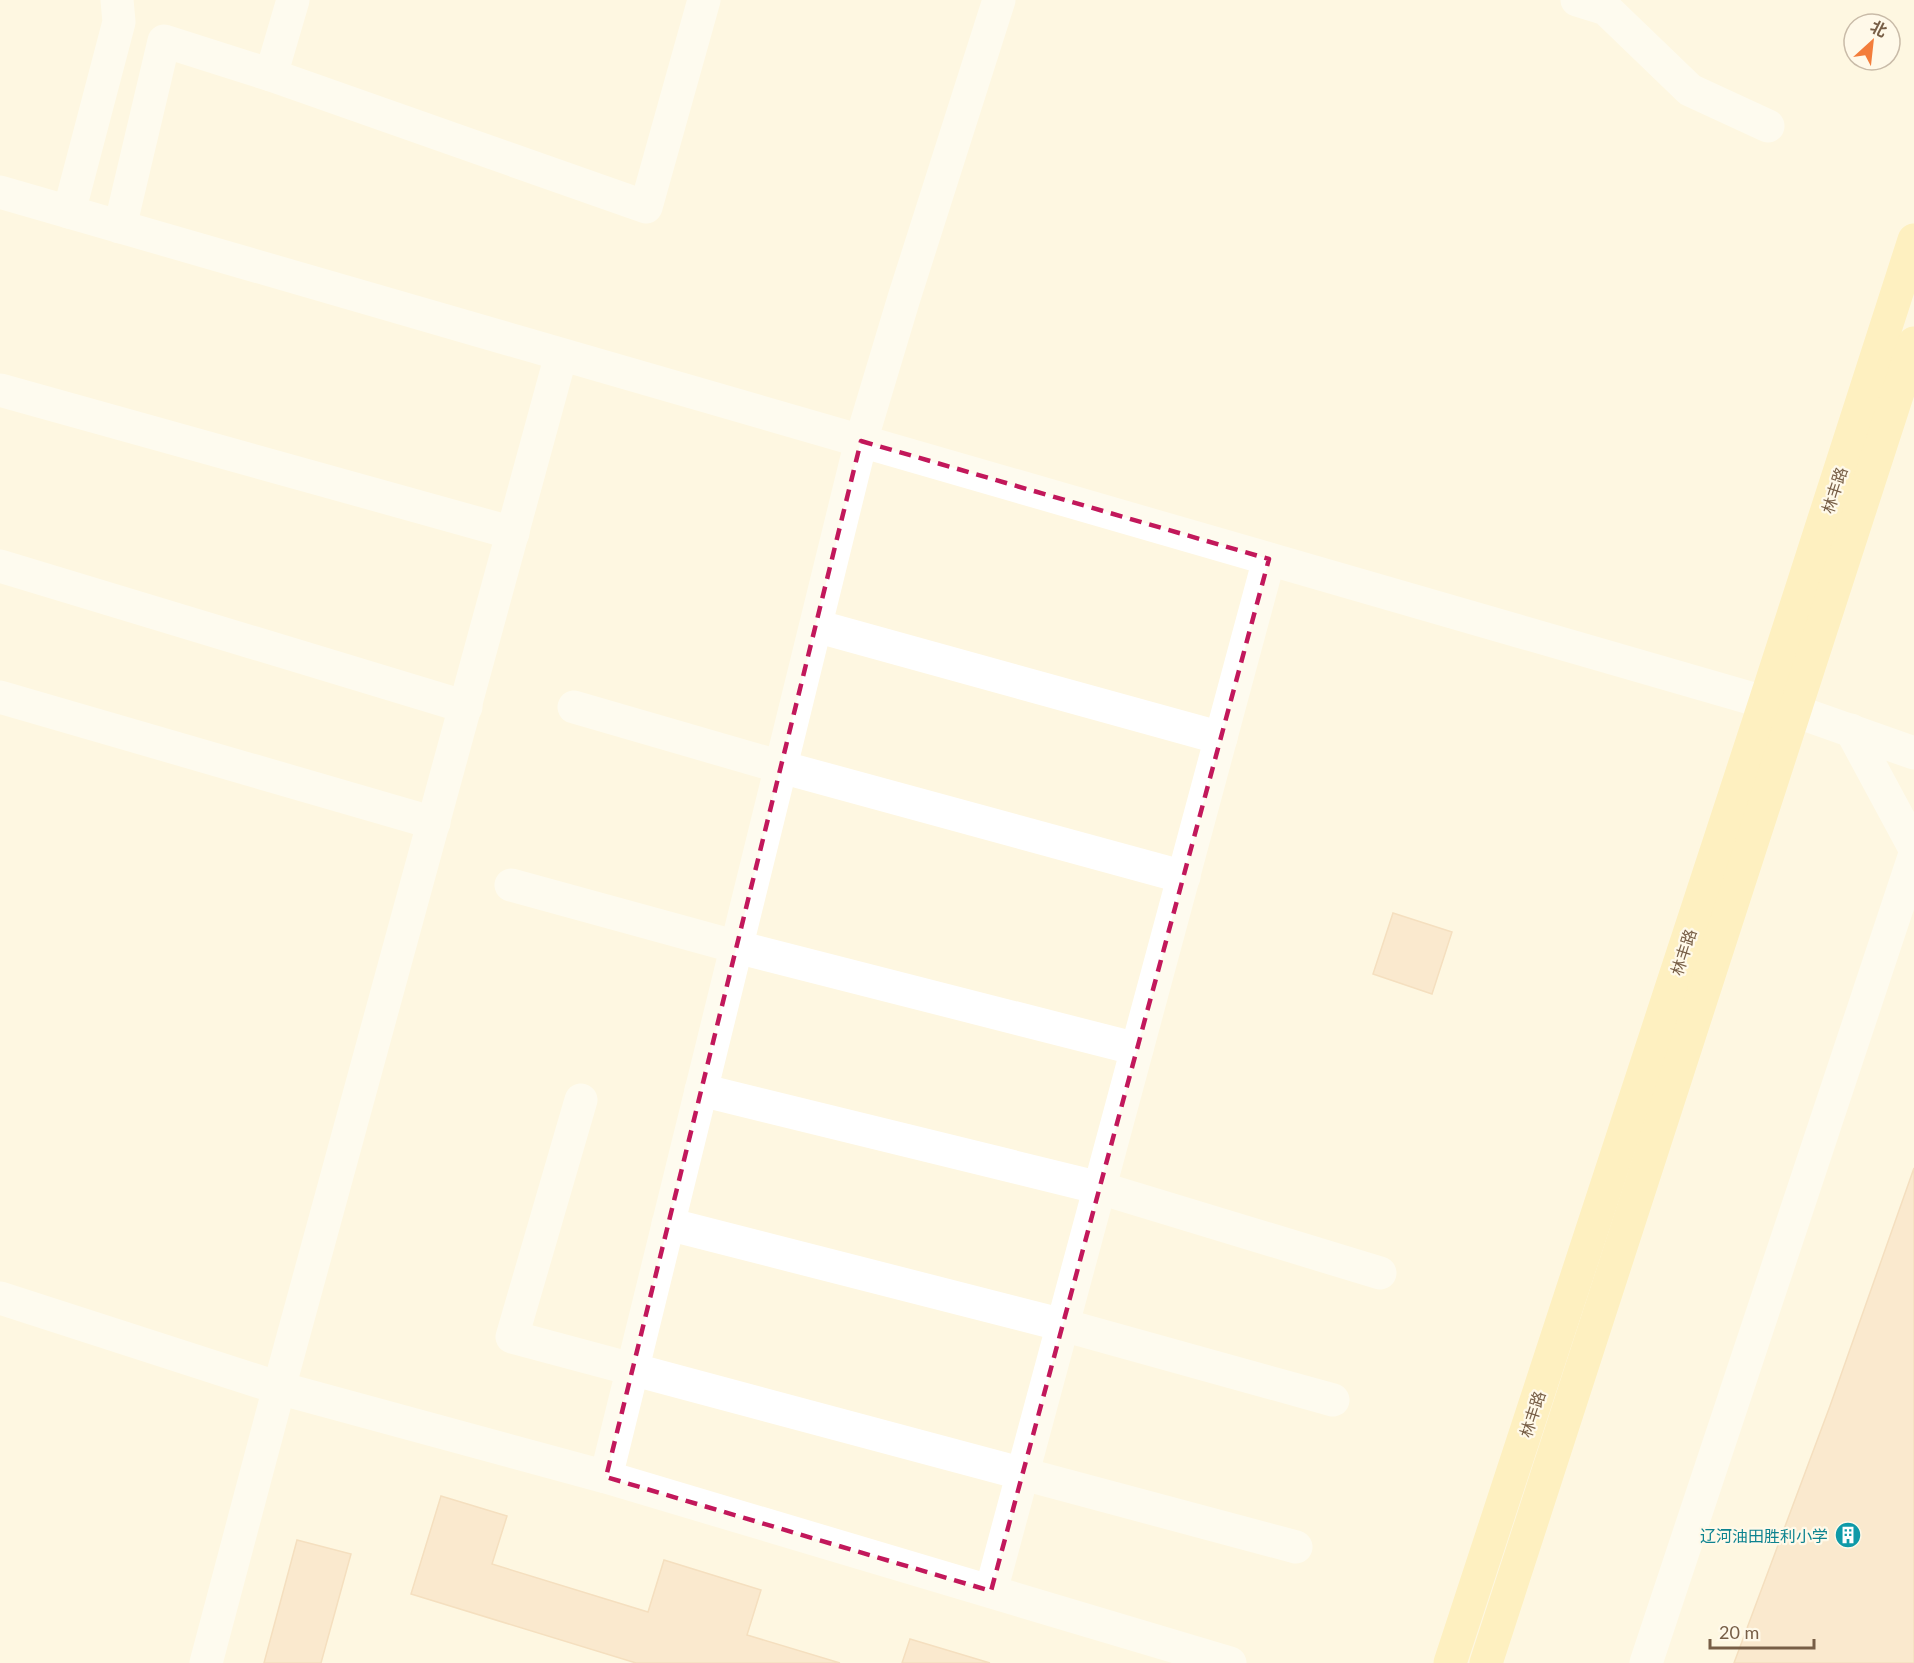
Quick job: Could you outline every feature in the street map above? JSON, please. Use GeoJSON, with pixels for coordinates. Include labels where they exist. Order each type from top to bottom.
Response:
{"type":"FeatureCollection","features":[{"type":"Feature","properties":{"kind":"main road","name":"林丰路"},"geometry":{"type":"LineString","coordinates":[[1486,1663],[1780,707],[1914,240]]}},
{"type":"Feature","properties":{"kind":"main road","name":"林丰路"},"geometry":{"type":"LineString","coordinates":[[1450,1663],[1780,707],[1914,343]]}},
{"type":"Feature","properties":{"kind":"street"},"geometry":{"type":"LineString","coordinates":[[69,212],[119,22],[117,0]]}},
{"type":"Feature","properties":{"kind":"street"},"geometry":{"type":"LineString","coordinates":[[271,75],[293,0]]}},
{"type":"Feature","properties":{"kind":"street"},"geometry":{"type":"LineString","coordinates":[[120,227],[164,41],[271,75],[646,207],[704,0]]}},
{"type":"Feature","properties":{"kind":"street"},"geometry":{"type":"LineString","coordinates":[[606,1477],[861,441],[999,0]]}},
{"type":"Feature","properties":{"kind":"street"},"geometry":{"type":"LineString","coordinates":[[1577,0],[1606,9],[1690,90],[1768,126]]}},
{"type":"Feature","properties":{"kind":"street"},"geometry":{"type":"LineString","coordinates":[[0,192],[1780,707],[1914,753]]}},
{"type":"Feature","properties":{"kind":"street"},"geometry":{"type":"LineString","coordinates":[[206,1663],[561,355]]}},
{"type":"Feature","properties":{"kind":"street"},"geometry":{"type":"LineString","coordinates":[[0,390],[513,533]]}},
{"type":"Feature","properties":{"kind":"street"},"geometry":{"type":"LineString","coordinates":[[991,1592],[1269,559]]}},
{"type":"Feature","properties":{"kind":"street"},"geometry":{"type":"LineString","coordinates":[[0,566],[466,707]]}},
{"type":"Feature","properties":{"kind":"street"},"geometry":{"type":"LineString","coordinates":[[816,626],[1221,738]]}},
{"type":"Feature","properties":{"kind":"street"},"geometry":{"type":"LineString","coordinates":[[0,697],[434,823]]}},
{"type":"Feature","properties":{"kind":"street"},"geometry":{"type":"LineString","coordinates":[[574,708],[1184,877]]}},
{"type":"Feature","properties":{"kind":"street"},"geometry":{"type":"LineString","coordinates":[[1851,730],[1914,847]]}},
{"type":"Feature","properties":{"kind":"street"},"geometry":{"type":"LineString","coordinates":[[1646,1663],[1914,857]]}},
{"type":"Feature","properties":{"kind":"street"},"geometry":{"type":"LineString","coordinates":[[511,885],[737,947],[1137,1049]]}},
{"type":"Feature","properties":{"kind":"street"},"geometry":{"type":"LineString","coordinates":[[701,1090],[1100,1188],[1380,1273]]}},
{"type":"Feature","properties":{"kind":"street"},"geometry":{"type":"LineString","coordinates":[[581,1100],[512,1336],[1296,1547]]}},
{"type":"Feature","properties":{"kind":"street"},"geometry":{"type":"LineString","coordinates":[[668,1224],[1063,1325],[1333,1400]]}},
{"type":"Feature","properties":{"kind":"street"},"geometry":{"type":"LineString","coordinates":[[0,1298],[279,1388],[606,1477],[1230,1663]]}},
{"type":"Feature","properties":{"kind":"highlighted area"},"geometry":{"type":"Polygon","coordinates":[[[861,441],[1269,559],[991,1591],[606,1477],[861,441]]]}},
{"type":"Feature","properties":{"kind":"building"},"geometry":{"type":"Polygon","coordinates":[[[1393,913],[1452,932],[1432,994],[1373,974],[1393,913]]]}},
{"type":"Feature","properties":{"kind":"building","name":"辽河油田胜利小学"},"geometry":{"type":"Polygon","coordinates":[[[1914,1168],[1914,1663],[1734,1663],[1830,1406],[1914,1168]]]}},
{"type":"Feature","properties":{"kind":"building"},"geometry":{"type":"Polygon","coordinates":[[[441,1496],[507,1516],[492,1564],[648,1612],[664,1560],[761,1590],[747,1635],[840,1663],[636,1663],[411,1594],[441,1496]]]}},
{"type":"Feature","properties":{"kind":"building"},"geometry":{"type":"Polygon","coordinates":[[[297,1540],[351,1554],[321,1663],[264,1663],[297,1540]]]}},
{"type":"Feature","properties":{"kind":"building"},"geometry":{"type":"Polygon","coordinates":[[[910,1639],[990,1663],[902,1663],[910,1639]]]}},
{"type":"Feature","properties":{"kind":"place","name":"辽河油田胜利小学"},"geometry":{"type":"Point","coordinates":[1848,1535]}}]}
